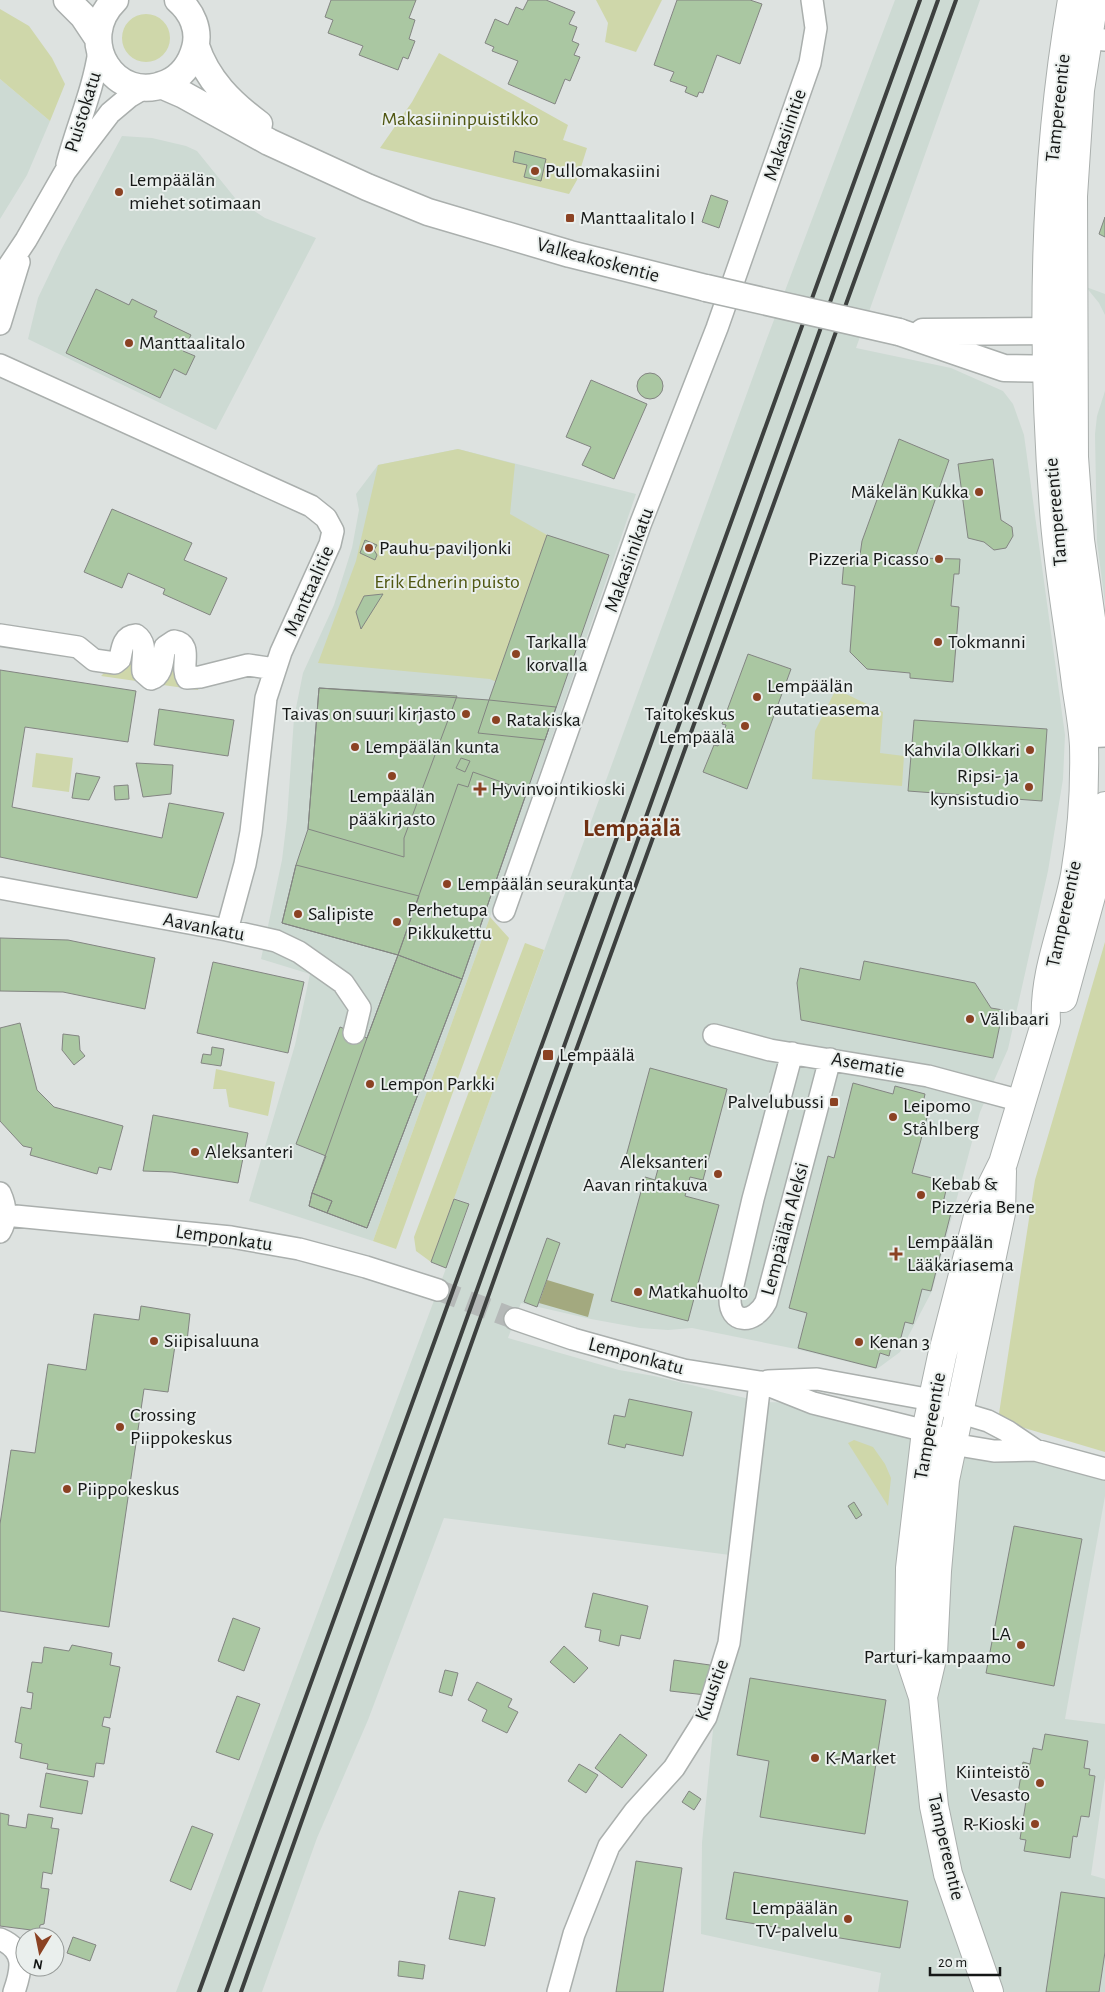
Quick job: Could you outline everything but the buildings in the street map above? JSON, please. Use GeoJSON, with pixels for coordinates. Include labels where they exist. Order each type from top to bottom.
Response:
{"type":"FeatureCollection","features":[{"type":"Feature","properties":{"kind":"main road","name":"Tampereentie"},"geometry":{"type":"LineString","coordinates":[[989,1992],[944,1859],[934,1806],[923,1698],[909,1655],[910,1568],[926,1431],[932,1400],[980,1209],[1003,1163],[1046,1021],[1044,998],[1075,875],[1084,780],[1094,737],[1098,703],[1080,540],[1074,457],[1073,369],[1059,331],[1049,191],[1060,86],[1072,0]]}},
{"type":"Feature","properties":{"kind":"main road","name":"Tampereentie"},"geometry":{"type":"LineString","coordinates":[[1094,0],[1096,39],[1080,90],[1059,331],[1046,370],[1054,513],[1098,703]]}},
{"type":"Feature","properties":{"kind":"main road","name":"Tampereentie"},"geometry":{"type":"LineString","coordinates":[[1046,1021],[1062,1002],[1084,925],[1096,878],[1105,806]]}},
{"type":"Feature","properties":{"kind":"main road","name":"Tampereentie"},"geometry":{"type":"LineString","coordinates":[[923,1698],[933,1654],[937,1572],[945,1480],[1001,1214],[1003,1163]]}},
{"type":"Feature","properties":{"kind":"street"},"geometry":{"type":"LineString","coordinates":[[67,0],[83,16],[98,44]]}},
{"type":"Feature","properties":{"kind":"street"},"geometry":{"type":"LineString","coordinates":[[98,44],[99,24],[105,11],[115,0]]}},
{"type":"Feature","properties":{"kind":"street","name":"Makasiinitie"},"geometry":{"type":"LineString","coordinates":[[739,266],[810,63],[816,28],[816,15],[812,0]]}},
{"type":"Feature","properties":{"kind":"street","name":"Valkeakoskentie"},"geometry":{"type":"LineString","coordinates":[[189,6],[196,32],[196,46],[200,59],[221,92],[241,110],[306,158]]}},
{"type":"Feature","properties":{"kind":"street","name":"Valkeakoskentie"},"geometry":{"type":"LineString","coordinates":[[98,44],[103,61],[116,77],[135,86],[153,86],[184,95],[246,130],[367,187],[459,222],[570,254],[706,288],[899,332],[1004,368],[1073,369]]}},
{"type":"Feature","properties":{"kind":"street","name":"Puistokatu"},"geometry":{"type":"LineString","coordinates":[[65,172],[93,84],[98,44]]}},
{"type":"Feature","properties":{"kind":"street"},"geometry":{"type":"LineString","coordinates":[[153,86],[174,80],[192,59],[196,46]]}},
{"type":"Feature","properties":{"kind":"street","name":"Puistokatu"},"geometry":{"type":"LineString","coordinates":[[0,279],[26,240],[65,172],[116,106],[153,86]]}},
{"type":"Feature","properties":{"kind":"street","name":"Puistokatu"},"geometry":{"type":"LineString","coordinates":[[0,324],[26,240]]}},
{"type":"Feature","properties":{"kind":"street","name":"Makasiinikatu"},"geometry":{"type":"LineString","coordinates":[[504,911],[640,525],[680,428],[739,266]]}},
{"type":"Feature","properties":{"kind":"street","name":"Valkeakoskentie"},"geometry":{"type":"LineString","coordinates":[[899,332],[1059,331]]}},
{"type":"Feature","properties":{"kind":"street","name":"Manttaalitie"},"geometry":{"type":"LineString","coordinates":[[0,365],[311,506],[326,518],[333,531],[332,538],[275,669],[264,709],[251,832],[245,864],[227,930]]}},
{"type":"Feature","properties":{"kind":"street"},"geometry":{"type":"LineString","coordinates":[[0,634],[78,647],[94,660],[115,664],[120,659],[122,646],[127,639],[136,635],[141,638],[144,646],[143,672],[151,679],[159,674],[164,646],[174,641],[180,642],[184,648],[186,660],[184,674],[187,678],[192,679],[248,665],[275,669]]}},
{"type":"Feature","properties":{"kind":"street","name":"Aavankatu"},"geometry":{"type":"LineString","coordinates":[[0,888],[227,930],[284,945],[319,965],[342,983],[360,1008],[354,1033]]}},
{"type":"Feature","properties":{"kind":"street","name":"Asematie"},"geometry":{"type":"LineString","coordinates":[[714,1034],[751,1045],[928,1076],[1021,1101]]}},
{"type":"Feature","properties":{"kind":"street","name":"Lempäälän Aleksi"},"geometry":{"type":"LineString","coordinates":[[792,1053],[753,1199],[730,1298],[730,1306],[734,1313],[744,1318],[755,1317],[766,1302],[830,1058]]}},
{"type":"Feature","properties":{"kind":"street"},"geometry":{"type":"LineString","coordinates":[[0,1193],[4,1201],[3,1224]]}},
{"type":"Feature","properties":{"kind":"street","name":"Lemponkatu"},"geometry":{"type":"LineString","coordinates":[[3,1224],[250,1240],[299,1249],[366,1267],[438,1290]]}},
{"type":"Feature","properties":{"kind":"street","name":"Lemponkatu"},"geometry":{"type":"LineString","coordinates":[[515,1319],[573,1339],[684,1370],[760,1382],[817,1379],[932,1400],[958,1412],[988,1421],[1035,1450]]}},
{"type":"Feature","properties":{"kind":"street","name":"Lemponkatu"},"geometry":{"type":"LineString","coordinates":[[760,1382],[813,1403],[926,1431],[952,1444],[994,1451],[1035,1450]]}},
{"type":"Feature","properties":{"kind":"street","name":"Kuusitie"},"geometry":{"type":"LineString","coordinates":[[558,1992],[574,1934],[609,1846],[635,1811],[674,1768],[706,1717],[729,1643],[760,1382]]}},
{"type":"Feature","properties":{"kind":"street"},"geometry":{"type":"LineString","coordinates":[[1035,1450],[1105,1469]]}},
{"type":"Feature","properties":{"kind":"street"},"geometry":{"type":"LineString","coordinates":[[6,1942],[20,1958],[19,1977],[14,1992]]}},
{"type":"Feature","properties":{"kind":"shaded area"},"geometry":{"type":"Polygon","coordinates":[[[895,0],[980,0],[856,348],[951,368],[1003,391],[1013,404],[1024,435],[1065,735],[1063,779],[1048,871],[1008,1049],[980,1112],[932,1291],[900,1352],[877,1369],[796,1349],[692,1328],[668,1330],[640,1328],[521,1303],[508,1338],[619,1370],[654,1376],[762,1402],[813,1403],[1105,1480],[1105,1496],[1065,1719],[1105,1724],[1105,1778],[1091,1875],[1105,1879],[1105,1992],[878,1992],[881,1973],[701,1934],[702,1843],[730,1555],[444,1518],[368,1720],[317,1838],[262,1992],[176,1992],[470,1204],[454,1198],[766,341],[895,0]]]}},
{"type":"Feature","properties":{"kind":"shaded area"},"geometry":{"type":"Polygon","coordinates":[[[0,79],[50,121],[27,175],[0,219],[0,79]]]}},
{"type":"Feature","properties":{"kind":"shaded area"},"geometry":{"type":"Polygon","coordinates":[[[122,136],[152,138],[186,146],[197,151],[235,198],[265,218],[316,238],[216,430],[28,339],[38,298],[61,250],[122,136]]]}},
{"type":"Feature","properties":{"kind":"shaded area"},"geometry":{"type":"Polygon","coordinates":[[[1086,287],[1105,294],[1105,315],[1099,303],[1086,287]]]}},
{"type":"Feature","properties":{"kind":"shaded area"},"geometry":{"type":"Polygon","coordinates":[[[1105,391],[1105,603],[1097,542],[1095,434],[1097,416],[1105,391]]]}},
{"type":"Feature","properties":{"kind":"shaded area"},"geometry":{"type":"Polygon","coordinates":[[[458,449],[636,494],[490,917],[373,1241],[249,1201],[295,1045],[310,974],[261,959],[282,860],[287,819],[294,718],[303,673],[334,605],[352,548],[359,510],[356,494],[378,465],[458,449]]]}},
{"type":"Feature","properties":{"kind":"green space"},"geometry":{"type":"Polygon","coordinates":[[[596,0],[662,0],[636,52],[605,42],[608,23],[596,0]]]}},
{"type":"Feature","properties":{"kind":"green space"},"geometry":{"type":"Polygon","coordinates":[[[0,9],[29,26],[52,58],[65,84],[50,121],[0,79],[0,9]]]}},
{"type":"Feature","properties":{"kind":"green space"},"geometry":{"type":"Polygon","coordinates":[[[141,14],[151,14],[160,18],[166,24],[169,29],[169,47],[160,58],[151,62],[141,62],[132,58],[126,52],[122,43],[122,33],[126,24],[132,18],[141,14]]]}},
{"type":"Feature","properties":{"kind":"green space","name":"Makasiininpuistikko"},"geometry":{"type":"Polygon","coordinates":[[[439,53],[568,125],[563,140],[587,148],[577,180],[569,194],[380,148],[412,102],[439,53]]]}},
{"type":"Feature","properties":{"kind":"green space","name":"Erik Ednerin puisto"},"geometry":{"type":"Polygon","coordinates":[[[458,449],[515,464],[510,514],[547,535],[609,555],[594,597],[536,701],[490,679],[318,663],[356,561],[378,465],[458,449]]]}},
{"type":"Feature","properties":{"kind":"green space"},"geometry":{"type":"Polygon","coordinates":[[[126,662],[138,664],[143,682],[101,676],[106,671],[126,662]]]}},
{"type":"Feature","properties":{"kind":"green space"},"geometry":{"type":"Polygon","coordinates":[[[167,668],[178,670],[199,686],[198,690],[156,684],[167,668]]]}},
{"type":"Feature","properties":{"kind":"green space"},"geometry":{"type":"Polygon","coordinates":[[[836,689],[883,712],[880,753],[904,756],[902,786],[812,779],[815,731],[836,689]]]}},
{"type":"Feature","properties":{"kind":"green space"},"geometry":{"type":"Polygon","coordinates":[[[36,753],[73,758],[69,792],[32,787],[36,753]]]}},
{"type":"Feature","properties":{"kind":"green space"},"geometry":{"type":"Polygon","coordinates":[[[490,917],[509,938],[396,1249],[373,1241],[490,917]]]}},
{"type":"Feature","properties":{"kind":"green space"},"geometry":{"type":"Polygon","coordinates":[[[1105,942],[1105,1452],[998,1420],[1035,1180],[1105,942]]]}},
{"type":"Feature","properties":{"kind":"green space"},"geometry":{"type":"Polygon","coordinates":[[[525,943],[544,950],[431,1262],[416,1251],[414,1237],[525,943]]]}},
{"type":"Feature","properties":{"kind":"green space"},"geometry":{"type":"Polygon","coordinates":[[[216,1069],[275,1082],[268,1116],[229,1107],[226,1089],[213,1089],[216,1069]]]}},
{"type":"Feature","properties":{"kind":"green space"},"geometry":{"type":"Polygon","coordinates":[[[547,1280],[594,1294],[588,1317],[539,1303],[547,1280]]]}},
{"type":"Feature","properties":{"kind":"green space"},"geometry":{"type":"Polygon","coordinates":[[[854,1440],[873,1447],[885,1464],[891,1478],[888,1506],[848,1443],[854,1440]]]}},
{"type":"Feature","properties":{"kind":"tunnel"},"geometry":{"type":"LineString","coordinates":[[438,1290],[515,1319]]}},
{"type":"Feature","properties":{"kind":"railway"},"geometry":{"type":"LineString","coordinates":[[199,1992],[920,0]]}},
{"type":"Feature","properties":{"kind":"railway"},"geometry":{"type":"LineString","coordinates":[[226,1992],[938,0]]}},
{"type":"Feature","properties":{"kind":"railway"},"geometry":{"type":"LineString","coordinates":[[241,1992],[549,1125],[956,0]]}},
{"type":"Feature","properties":{"kind":"place","name":"Pullomakasiini"},"geometry":{"type":"Point","coordinates":[535,171]}},
{"type":"Feature","properties":{"kind":"place","name":"Lempäälän miehet sotimaan"},"geometry":{"type":"Point","coordinates":[119,192]}},
{"type":"Feature","properties":{"kind":"place","name":"Manttaalitalo I"},"geometry":{"type":"Point","coordinates":[570,218]}},
{"type":"Feature","properties":{"kind":"place","name":"Manttaalitalo"},"geometry":{"type":"Point","coordinates":[129,343]}},
{"type":"Feature","properties":{"kind":"place","name":"Mäkelän Kukka"},"geometry":{"type":"Point","coordinates":[979,492]}},
{"type":"Feature","properties":{"kind":"place","name":"Pauhu-paviljonki"},"geometry":{"type":"Point","coordinates":[369,548]}},
{"type":"Feature","properties":{"kind":"place","name":"Pizzeria Picasso"},"geometry":{"type":"Point","coordinates":[939,559]}},
{"type":"Feature","properties":{"kind":"place","name":"Tokmanni"},"geometry":{"type":"Point","coordinates":[938,642]}},
{"type":"Feature","properties":{"kind":"place","name":"Tarkalla korvalla"},"geometry":{"type":"Point","coordinates":[516,654]}},
{"type":"Feature","properties":{"kind":"place","name":"Lempäälän rautatieasema"},"geometry":{"type":"Point","coordinates":[757,697]}},
{"type":"Feature","properties":{"kind":"place","name":"Taivas on suuri kirjasto"},"geometry":{"type":"Point","coordinates":[466,714]}},
{"type":"Feature","properties":{"kind":"place","name":"Ratakiska"},"geometry":{"type":"Point","coordinates":[496,720]}},
{"type":"Feature","properties":{"kind":"place","name":"Taitokeskus Lempäälä"},"geometry":{"type":"Point","coordinates":[745,726]}},
{"type":"Feature","properties":{"kind":"place","name":"Lempäälän kunta"},"geometry":{"type":"Point","coordinates":[355,747]}},
{"type":"Feature","properties":{"kind":"place","name":"Kahvila Olkkari"},"geometry":{"type":"Point","coordinates":[1030,750]}},
{"type":"Feature","properties":{"kind":"place","name":"Lempäälän pääkirjasto"},"geometry":{"type":"Point","coordinates":[392,776]}},
{"type":"Feature","properties":{"kind":"place","name":"Ripsi- ja kynsistudio"},"geometry":{"type":"Point","coordinates":[1029,787]}},
{"type":"Feature","properties":{"kind":"place","name":"Hyvinvointikioski"},"geometry":{"type":"Point","coordinates":[480,789]}},
{"type":"Feature","properties":{"kind":"place","name":"Lempäälän seurakunta"},"geometry":{"type":"Point","coordinates":[447,884]}},
{"type":"Feature","properties":{"kind":"place","name":"Salipiste"},"geometry":{"type":"Point","coordinates":[298,914]}},
{"type":"Feature","properties":{"kind":"place","name":"Perhetupa Pikkukettu"},"geometry":{"type":"Point","coordinates":[397,922]}},
{"type":"Feature","properties":{"kind":"place","name":"Välibaari"},"geometry":{"type":"Point","coordinates":[970,1019]}},
{"type":"Feature","properties":{"kind":"place","name":"Lempäälä"},"geometry":{"type":"Point","coordinates":[548,1055]}},
{"type":"Feature","properties":{"kind":"place","name":"Lempon Parkki"},"geometry":{"type":"Point","coordinates":[370,1084]}},
{"type":"Feature","properties":{"kind":"place","name":"Palvelubussi"},"geometry":{"type":"Point","coordinates":[834,1102]}},
{"type":"Feature","properties":{"kind":"place","name":"Leipomo Ståhlberg"},"geometry":{"type":"Point","coordinates":[893,1117]}},
{"type":"Feature","properties":{"kind":"place","name":"Aleksanteri"},"geometry":{"type":"Point","coordinates":[195,1152]}},
{"type":"Feature","properties":{"kind":"place","name":"Aleksanteri Aavan rintakuva"},"geometry":{"type":"Point","coordinates":[718,1174]}},
{"type":"Feature","properties":{"kind":"place","name":"Kebab & Pizzeria Bene"},"geometry":{"type":"Point","coordinates":[921,1195]}},
{"type":"Feature","properties":{"kind":"place","name":"Lempäälän Lääkäriasema"},"geometry":{"type":"Point","coordinates":[896,1254]}},
{"type":"Feature","properties":{"kind":"place","name":"Matkahuolto"},"geometry":{"type":"Point","coordinates":[638,1292]}},
{"type":"Feature","properties":{"kind":"place","name":"Siipisaluuna"},"geometry":{"type":"Point","coordinates":[154,1341]}},
{"type":"Feature","properties":{"kind":"place","name":"Kenan 3"},"geometry":{"type":"Point","coordinates":[859,1342]}},
{"type":"Feature","properties":{"kind":"place","name":"Crossing Piippokeskus"},"geometry":{"type":"Point","coordinates":[120,1427]}},
{"type":"Feature","properties":{"kind":"place","name":"Piippokeskus"},"geometry":{"type":"Point","coordinates":[67,1489]}},
{"type":"Feature","properties":{"kind":"place","name":"LA Parturi-kampaamo"},"geometry":{"type":"Point","coordinates":[1021,1645]}},
{"type":"Feature","properties":{"kind":"place","name":"K-Market"},"geometry":{"type":"Point","coordinates":[815,1758]}},
{"type":"Feature","properties":{"kind":"place","name":"Kiinteistö Vesasto"},"geometry":{"type":"Point","coordinates":[1040,1783]}},
{"type":"Feature","properties":{"kind":"place","name":"R-Kioski"},"geometry":{"type":"Point","coordinates":[1035,1824]}},
{"type":"Feature","properties":{"kind":"place","name":"Lempäälän TV-palvelu"},"geometry":{"type":"Point","coordinates":[848,1919]}},
{"type":"Feature","properties":{"kind":"district","name":"Lempäälä"},"geometry":{"type":"Point","coordinates":[632,828]}}]}
